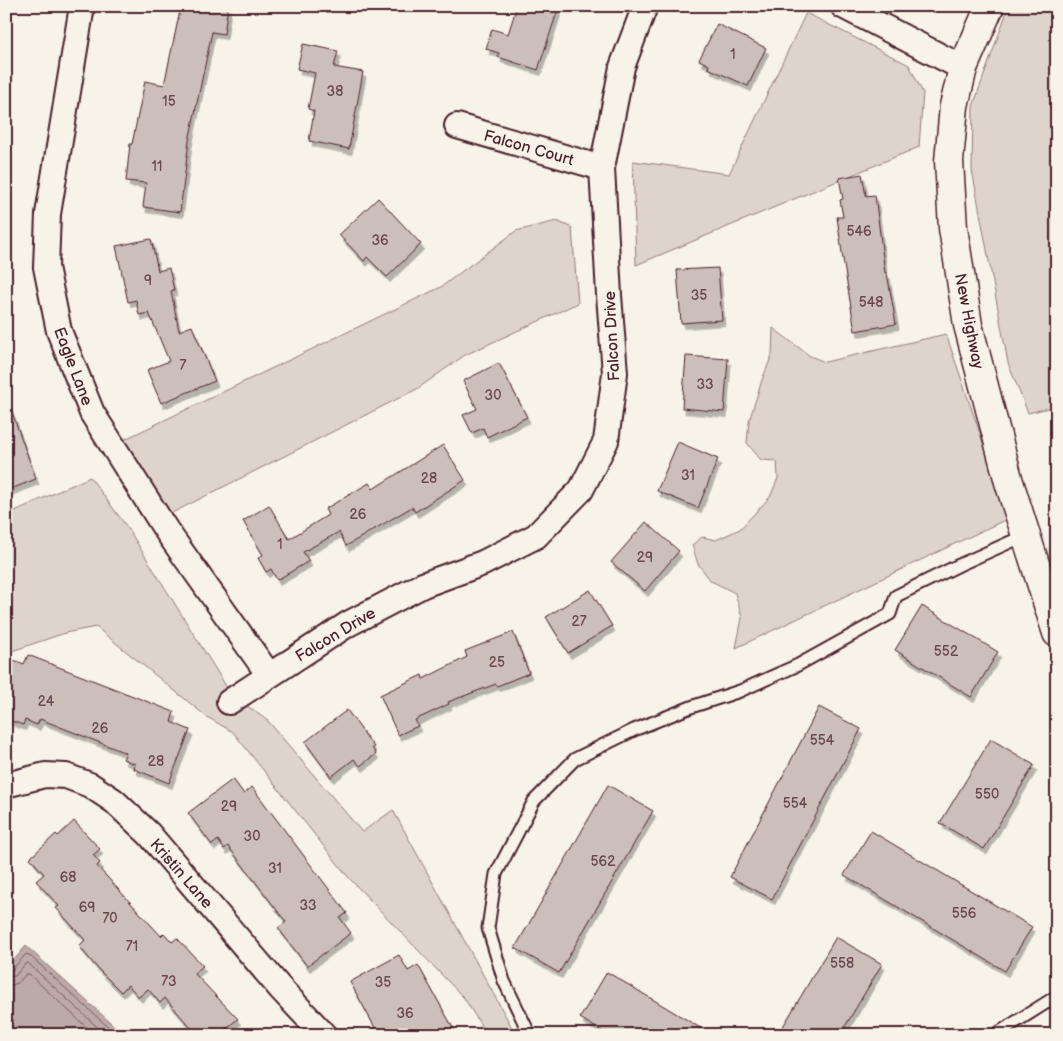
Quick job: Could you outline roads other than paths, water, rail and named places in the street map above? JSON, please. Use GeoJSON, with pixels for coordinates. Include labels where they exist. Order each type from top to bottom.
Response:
{"type":"FeatureCollection","features":[{"type":"Feature","properties":{"kind":"street","name":"Eagle Lane"},"geometry":{"type":"LineString","coordinates":[[82,6],[48,214],[46,267],[59,331],[92,413],[166,530],[269,675]]}},
{"type":"Feature","properties":{"kind":"street","name":"Falcon Drive"},"geometry":{"type":"LineString","coordinates":[[229,702],[348,624],[423,585],[484,563],[536,536],[581,490],[606,441],[615,373],[602,168],[622,67],[645,6]]}},
{"type":"Feature","properties":{"kind":"street"},"geometry":{"type":"LineString","coordinates":[[843,6],[963,68]]}},
{"type":"Feature","properties":{"kind":"street","name":"New Highway"},"geometry":{"type":"LineString","coordinates":[[990,6],[963,68],[954,106],[949,161],[953,228],[968,325],[1009,482],[1057,633]]}},
{"type":"Feature","properties":{"kind":"street","name":"Falcon Court"},"geometry":{"type":"LineString","coordinates":[[457,126],[602,168]]}},
{"type":"Feature","properties":{"kind":"street","name":"Kristin Lane"},"geometry":{"type":"LineString","coordinates":[[6,785],[44,775],[66,776],[90,785],[114,801],[149,834],[280,988],[324,1035]]}},
{"type":"Feature","properties":{"kind":"lane"},"geometry":{"type":"LineString","coordinates":[[530,1035],[504,981],[488,928],[496,874],[534,801],[575,759],[634,730],[692,707],[740,691],[798,664],[890,614],[896,596],[1026,535]]}},
{"type":"Feature","properties":{"kind":"lane"},"geometry":{"type":"LineString","coordinates":[[995,1035],[1057,996]]}},
{"type":"Feature","properties":{"kind":"water"},"geometry":{"type":"Polygon","coordinates":[[[26,946],[122,1033],[121,1035],[6,1035],[6,969],[26,946]]]}}]}
